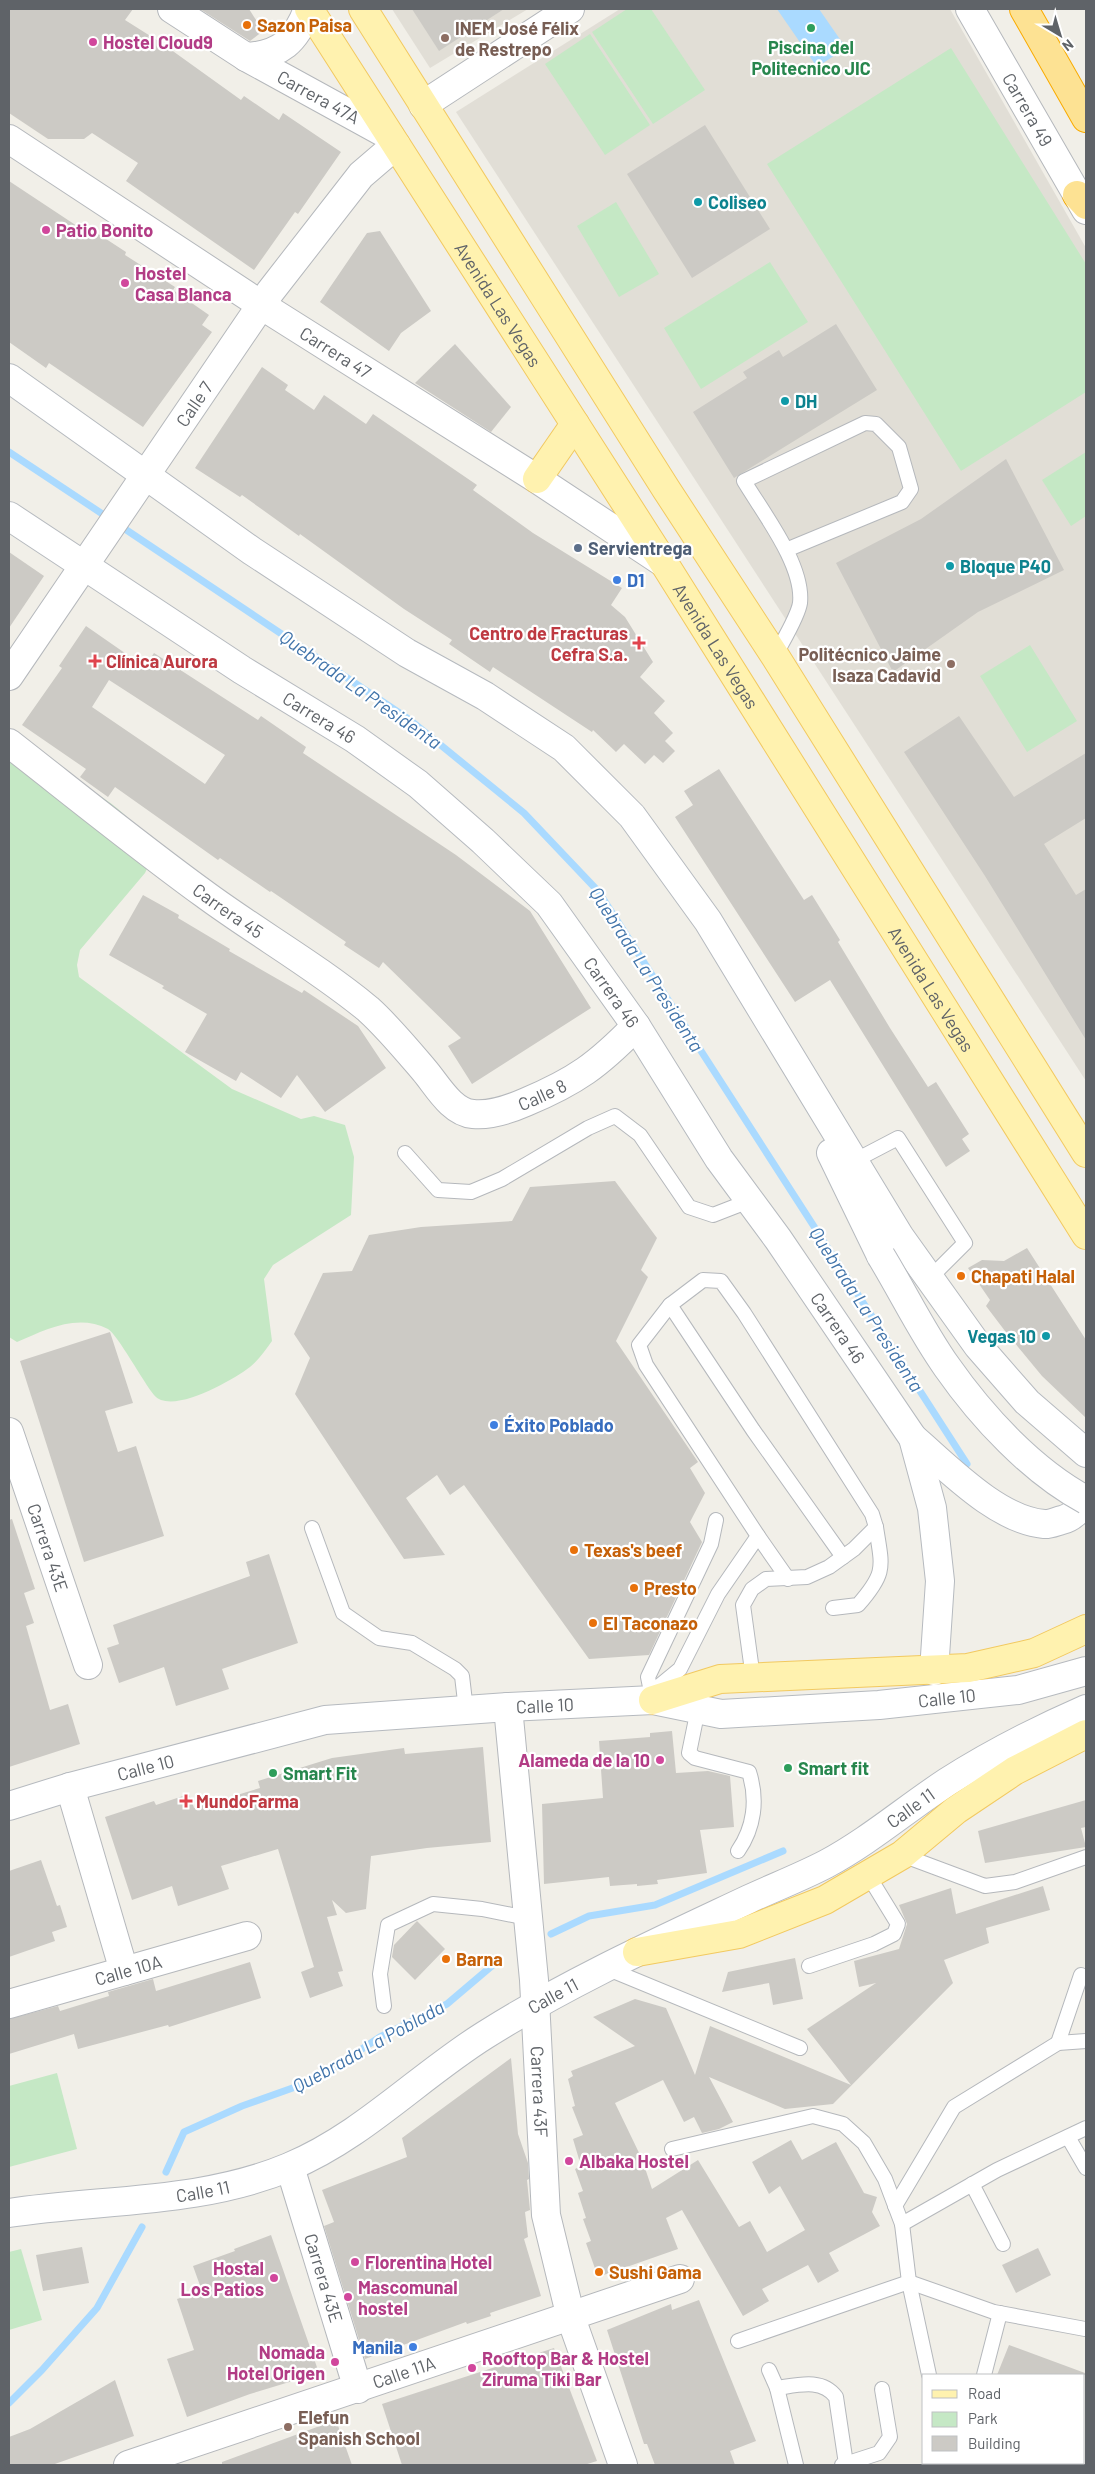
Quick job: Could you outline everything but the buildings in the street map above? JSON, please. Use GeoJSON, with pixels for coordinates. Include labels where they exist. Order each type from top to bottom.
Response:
{"type":"FeatureCollection","features":[{"type":"Feature","properties":{"kind":"highway"},"geometry":{"type":"LineString","coordinates":[[1024,9],[1086,118]]}},
{"type":"Feature","properties":{"kind":"main road","name":"Avenida Las Vegas"},"geometry":{"type":"LineString","coordinates":[[308,9],[664,563],[1086,1235]]}},
{"type":"Feature","properties":{"kind":"main road"},"geometry":{"type":"LineString","coordinates":[[363,9],[660,481],[775,656],[1083,1142]]}},
{"type":"Feature","properties":{"kind":"main road"},"geometry":{"type":"LineString","coordinates":[[537,480],[575,424]]}},
{"type":"Feature","properties":{"kind":"main road"},"geometry":{"type":"LineString","coordinates":[[652,1696],[720,1679],[968,1668],[1034,1653],[1085,1632]]}},
{"type":"Feature","properties":{"kind":"main road"},"geometry":{"type":"LineString","coordinates":[[637,1952],[739,1934],[825,1900],[902,1855],[956,1810],[1014,1771],[1074,1748],[1084,1718]]}},
{"type":"Feature","properties":{"kind":"street","name":"Carrera 47A"},"geometry":{"type":"LineString","coordinates":[[172,9],[246,57],[393,141]]}},
{"type":"Feature","properties":{"kind":"street","name":"Carrera 47A"},"geometry":{"type":"LineString","coordinates":[[246,57],[263,56],[284,46],[292,39],[302,25],[308,9]]}},
{"type":"Feature","properties":{"kind":"street"},"geometry":{"type":"LineString","coordinates":[[423,105],[570,9]]}},
{"type":"Feature","properties":{"kind":"street","name":"Carrera 49"},"geometry":{"type":"LineString","coordinates":[[970,9],[1083,203]]}},
{"type":"Feature","properties":{"kind":"street","name":"Carrera 47"},"geometry":{"type":"LineString","coordinates":[[9,139],[261,305],[664,563]]}},
{"type":"Feature","properties":{"kind":"street","name":"Calle 7"},"geometry":{"type":"LineString","coordinates":[[9,676],[144,474],[261,305],[361,175],[393,141]]}},
{"type":"Feature","properties":{"kind":"street"},"geometry":{"type":"LineString","coordinates":[[9,378],[252,551],[407,653],[485,696],[564,748],[632,816],[708,921],[900,1237],[978,1346],[1027,1402],[1084,1456]]}},
{"type":"Feature","properties":{"kind":"street","name":"Carrera 46"},"geometry":{"type":"LineString","coordinates":[[9,516],[242,670],[355,739],[418,784],[483,841],[549,904],[636,1026],[719,1159],[778,1239],[913,1438],[932,1508],[940,1581],[934,1671]]}},
{"type":"Feature","properties":{"kind":"street","name":"Carrera 45"},"geometry":{"type":"LineString","coordinates":[[9,742],[204,894],[307,962],[369,1010],[426,1072],[437,1088]]}},
{"type":"Feature","properties":{"kind":"street","name":"Calle 8"},"geometry":{"type":"LineString","coordinates":[[437,1088],[455,1106],[471,1114],[492,1113],[509,1108],[573,1081],[610,1054],[636,1026]]}},
{"type":"Feature","properties":{"kind":"street"},"geometry":{"type":"LineString","coordinates":[[795,1065],[831,1154],[881,1256],[946,1366],[984,1416],[1029,1460],[1086,1499],[1085,1502],[1068,1518],[1045,1525],[1017,1517],[995,1505],[966,1483],[913,1438]]}},
{"type":"Feature","properties":{"kind":"street","name":"Carrera 43E"},"geometry":{"type":"LineString","coordinates":[[9,1432],[16,1478],[88,1665]]}},
{"type":"Feature","properties":{"kind":"street","name":"Calle 10"},"geometry":{"type":"LineString","coordinates":[[9,1806],[70,1787],[325,1720],[508,1707],[618,1702],[652,1696],[721,1714],[879,1705],[1018,1690],[1086,1671]]}},
{"type":"Feature","properties":{"kind":"street","name":"Carrera 43F"},"geometry":{"type":"LineString","coordinates":[[508,1707],[535,2005],[546,2215],[571,2318],[624,2465]]}},
{"type":"Feature","properties":{"kind":"street","name":"Calle 11"},"geometry":{"type":"LineString","coordinates":[[9,2213],[191,2193],[242,2183],[290,2167],[337,2142],[369,2121],[482,2036],[535,2005],[637,1952],[826,1864],[865,1841],[947,1782],[1011,1744],[1084,1718]]}},
{"type":"Feature","properties":{"kind":"street"},"geometry":{"type":"LineString","coordinates":[[70,1787],[124,1971]]}},
{"type":"Feature","properties":{"kind":"street","name":"Calle 10A"},"geometry":{"type":"LineString","coordinates":[[9,2004],[248,1936]]}},
{"type":"Feature","properties":{"kind":"street","name":"Carrera 43E"},"geometry":{"type":"LineString","coordinates":[[290,2167],[358,2389]]}},
{"type":"Feature","properties":{"kind":"street","name":"Calle 11A"},"geometry":{"type":"LineString","coordinates":[[128,2465],[571,2318],[680,2279]]}},
{"type":"Feature","properties":{"kind":"lane"},"geometry":{"type":"LineString","coordinates":[[775,656],[800,604],[799,582],[786,550],[744,482],[865,423],[876,424],[899,447],[911,489],[902,502],[786,550]]}},
{"type":"Feature","properties":{"kind":"lane"},"geometry":{"type":"LineString","coordinates":[[405,1153],[438,1190],[471,1192],[502,1178],[588,1128],[615,1116],[640,1135],[688,1207],[713,1215],[749,1201]]}},
{"type":"Feature","properties":{"kind":"lane"},"geometry":{"type":"LineString","coordinates":[[854,1160],[898,1138],[965,1243],[930,1278]]}},
{"type":"Feature","properties":{"kind":"lane"},"geometry":{"type":"LineString","coordinates":[[788,1579],[646,1365],[639,1345],[670,1305],[703,1280],[721,1282],[774,1358],[872,1514],[876,1527],[882,1567],[873,1588],[858,1604],[832,1608]]}},
{"type":"Feature","properties":{"kind":"lane"},"geometry":{"type":"LineString","coordinates":[[670,1305],[753,1430],[843,1557]]}},
{"type":"Feature","properties":{"kind":"lane"},"geometry":{"type":"LineString","coordinates":[[652,1696],[648,1677],[711,1544],[716,1520]]}},
{"type":"Feature","properties":{"kind":"lane"},"geometry":{"type":"LineString","coordinates":[[753,1678],[743,1605],[752,1588],[766,1579],[807,1577],[829,1567],[854,1549],[876,1527]]}},
{"type":"Feature","properties":{"kind":"lane"},"geometry":{"type":"LineString","coordinates":[[312,1528],[343,1613],[378,1638],[412,1643],[455,1669],[462,1676],[466,1710]]}},
{"type":"Feature","properties":{"kind":"lane"},"geometry":{"type":"LineString","coordinates":[[652,1696],[680,1669],[718,1594],[758,1536]]}},
{"type":"Feature","properties":{"kind":"lane"},"geometry":{"type":"LineString","coordinates":[[698,1709],[688,1753],[695,1758],[749,1772],[755,1789],[754,1811],[745,1841],[738,1851]]}},
{"type":"Feature","properties":{"kind":"lane"},"geometry":{"type":"LineString","coordinates":[[902,1855],[985,1886],[1014,1882],[1086,1857]]}},
{"type":"Feature","properties":{"kind":"lane"},"geometry":{"type":"LineString","coordinates":[[808,1966],[874,1944],[894,1934],[898,1924],[868,1875]]}},
{"type":"Feature","properties":{"kind":"lane"},"geometry":{"type":"LineString","coordinates":[[384,2006],[380,1974],[388,1925],[433,1904],[482,1909],[527,1918]]}},
{"type":"Feature","properties":{"kind":"lane"},"geometry":{"type":"LineString","coordinates":[[605,1968],[800,2048]]}},
{"type":"Feature","properties":{"kind":"lane"},"geometry":{"type":"LineString","coordinates":[[1058,2043],[1081,1975]]}},
{"type":"Feature","properties":{"kind":"lane"},"geometry":{"type":"LineString","coordinates":[[895,2206],[954,2107],[1058,2043],[1086,2041]]}},
{"type":"Feature","properties":{"kind":"lane"},"geometry":{"type":"LineString","coordinates":[[672,2149],[813,2116],[843,2124],[864,2143],[884,2179],[902,2224],[909,2282],[929,2374]]}},
{"type":"Feature","properties":{"kind":"lane"},"geometry":{"type":"LineString","coordinates":[[902,2224],[997,2170],[1086,2128]]}},
{"type":"Feature","properties":{"kind":"lane"},"geometry":{"type":"LineString","coordinates":[[1068,2137],[1086,2168]]}},
{"type":"Feature","properties":{"kind":"lane"},"geometry":{"type":"LineString","coordinates":[[972,2184],[1003,2244]]}},
{"type":"Feature","properties":{"kind":"lane"},"geometry":{"type":"LineString","coordinates":[[738,2341],[909,2282],[1000,2313],[1085,2330]]}},
{"type":"Feature","properties":{"kind":"lane"},"geometry":{"type":"LineString","coordinates":[[984,2374],[1000,2313]]}},
{"type":"Feature","properties":{"kind":"lane"},"geometry":{"type":"LineString","coordinates":[[769,2370],[777,2388],[796,2465]]}},
{"type":"Feature","properties":{"kind":"lane"},"geometry":{"type":"LineString","coordinates":[[777,2388],[819,2384],[830,2388],[836,2397],[844,2465],[879,2459],[890,2437],[882,2389]]}},
{"type":"Feature","properties":{"kind":"shaded area","name":"INEM José Félix de Restrepo"},"geometry":{"type":"Polygon","coordinates":[[[392,9],[528,9],[430,68],[392,9]]]}},
{"type":"Feature","properties":{"kind":"shaded area","name":"Politécnico Jaime Isaza Cadavid"},"geometry":{"type":"Polygon","coordinates":[[[620,9],[950,9],[1086,248],[1086,1081],[456,112],[620,9]]]}},
{"type":"Feature","properties":{"kind":"green space"},"geometry":{"type":"Polygon","coordinates":[[[627,9],[651,9],[705,90],[653,124],[592,32],[627,9]]]}},
{"type":"Feature","properties":{"kind":"green space"},"geometry":{"type":"Polygon","coordinates":[[[590,34],[650,125],[605,155],[545,64],[590,34]]]}},
{"type":"Feature","properties":{"kind":"green space"},"geometry":{"type":"Polygon","coordinates":[[[951,48],[1086,264],[1086,392],[961,471],[767,164],[951,48]]]}},
{"type":"Feature","properties":{"kind":"green space"},"geometry":{"type":"Polygon","coordinates":[[[616,202],[659,274],[619,297],[577,226],[616,202]]]}},
{"type":"Feature","properties":{"kind":"green space"},"geometry":{"type":"Polygon","coordinates":[[[770,262],[808,322],[701,389],[664,328],[770,262]]]}},
{"type":"Feature","properties":{"kind":"green space"},"geometry":{"type":"Polygon","coordinates":[[[1086,452],[1086,516],[1071,526],[1042,480],[1086,452]]]}},
{"type":"Feature","properties":{"kind":"green space"},"geometry":{"type":"Polygon","coordinates":[[[1030,645],[1077,721],[1027,752],[980,676],[1030,645]]]}},
{"type":"Feature","properties":{"kind":"green space"},"geometry":{"type":"Polygon","coordinates":[[[9,755],[81,785],[114,806],[141,833],[152,858],[145,873],[80,950],[77,965],[79,977],[232,1089],[301,1119],[314,1116],[345,1125],[354,1157],[351,1215],[273,1265],[264,1279],[272,1341],[256,1361],[242,1373],[217,1387],[187,1399],[162,1400],[154,1395],[112,1333],[108,1329],[96,1324],[73,1323],[61,1325],[17,1342],[9,1337],[9,755]]]}},
{"type":"Feature","properties":{"kind":"green space"},"geometry":{"type":"Polygon","coordinates":[[[57,2073],[77,2149],[9,2167],[9,2086],[57,2073]]]}},
{"type":"Feature","properties":{"kind":"green space"},"geometry":{"type":"Polygon","coordinates":[[[21,2249],[42,2320],[9,2330],[9,2252],[21,2249]]]}},
{"type":"Feature","properties":{"kind":"water","name":"Piscina del Politecnico JIC"},"geometry":{"type":"Polygon","coordinates":[[[777,9],[819,9],[846,48],[817,67],[777,9]]]}},
{"type":"Feature","properties":{"kind":"waterway","name":"Quebrada La Presidenta"},"geometry":{"type":"LineString","coordinates":[[9,452],[110,519]]}},
{"type":"Feature","properties":{"kind":"waterway","name":"Quebrada La Presidenta"},"geometry":{"type":"LineString","coordinates":[[119,525],[410,720],[524,813],[598,891],[967,1464]]}},
{"type":"Feature","properties":{"kind":"waterway","name":"Quebrada La Poblada"},"geometry":{"type":"LineString","coordinates":[[551,1934],[589,1916],[655,1905],[783,1851]]}},
{"type":"Feature","properties":{"kind":"waterway","name":"Quebrada La Poblada"},"geometry":{"type":"LineString","coordinates":[[166,2172],[184,2132],[242,2106],[315,2080],[380,2037],[447,2004],[500,1959]]}},
{"type":"Feature","properties":{"kind":"waterway","name":"Quebrada La Poblada"},"geometry":{"type":"LineString","coordinates":[[9,2403],[42,2370],[97,2308],[142,2227]]}},
{"type":"Feature","properties":{"kind":"place","name":"Sazon Paisa"},"geometry":{"type":"Point","coordinates":[247,25]}},
{"type":"Feature","properties":{"kind":"place","name":"Piscina del Politecnico JIC"},"geometry":{"type":"Point","coordinates":[811,28]}},
{"type":"Feature","properties":{"kind":"place","name":"INEM José Félix de Restrepo"},"geometry":{"type":"Point","coordinates":[445,38]}},
{"type":"Feature","properties":{"kind":"place","name":"Hostel Cloud9"},"geometry":{"type":"Point","coordinates":[93,42]}},
{"type":"Feature","properties":{"kind":"place","name":"Coliseo"},"geometry":{"type":"Point","coordinates":[698,202]}},
{"type":"Feature","properties":{"kind":"place","name":"Patio Bonito"},"geometry":{"type":"Point","coordinates":[46,230]}},
{"type":"Feature","properties":{"kind":"place","name":"Hostel Casa Blanca"},"geometry":{"type":"Point","coordinates":[125,283]}},
{"type":"Feature","properties":{"kind":"place","name":"DH"},"geometry":{"type":"Point","coordinates":[785,401]}},
{"type":"Feature","properties":{"kind":"place","name":"Servientrega"},"geometry":{"type":"Point","coordinates":[578,548]}},
{"type":"Feature","properties":{"kind":"place","name":"Bloque P40"},"geometry":{"type":"Point","coordinates":[950,566]}},
{"type":"Feature","properties":{"kind":"place","name":"D1"},"geometry":{"type":"Point","coordinates":[617,580]}},
{"type":"Feature","properties":{"kind":"place","name":"Centro de Fracturas Cefra S.a."},"geometry":{"type":"Point","coordinates":[639,643]}},
{"type":"Feature","properties":{"kind":"place","name":"Clínica Aurora"},"geometry":{"type":"Point","coordinates":[95,661]}},
{"type":"Feature","properties":{"kind":"place","name":"Politécnico Jaime Isaza Cadavid"},"geometry":{"type":"Point","coordinates":[951,664]}},
{"type":"Feature","properties":{"kind":"place","name":"Chapati Halal"},"geometry":{"type":"Point","coordinates":[961,1276]}},
{"type":"Feature","properties":{"kind":"place","name":"Vegas 10"},"geometry":{"type":"Point","coordinates":[1046,1336]}},
{"type":"Feature","properties":{"kind":"place","name":"Éxito Poblado"},"geometry":{"type":"Point","coordinates":[494,1425]}},
{"type":"Feature","properties":{"kind":"place","name":"Texas's beef"},"geometry":{"type":"Point","coordinates":[574,1550]}},
{"type":"Feature","properties":{"kind":"place","name":"Presto"},"geometry":{"type":"Point","coordinates":[634,1588]}},
{"type":"Feature","properties":{"kind":"place","name":"El Taconazo"},"geometry":{"type":"Point","coordinates":[593,1623]}},
{"type":"Feature","properties":{"kind":"place","name":"Alameda de la 10"},"geometry":{"type":"Point","coordinates":[660,1760]}},
{"type":"Feature","properties":{"kind":"place","name":"Smart fit"},"geometry":{"type":"Point","coordinates":[788,1768]}},
{"type":"Feature","properties":{"kind":"place","name":"Smart Fit"},"geometry":{"type":"Point","coordinates":[273,1773]}},
{"type":"Feature","properties":{"kind":"place","name":"MundoFarma"},"geometry":{"type":"Point","coordinates":[186,1801]}},
{"type":"Feature","properties":{"kind":"place","name":"Barna"},"geometry":{"type":"Point","coordinates":[446,1959]}},
{"type":"Feature","properties":{"kind":"place","name":"Albaka Hostel"},"geometry":{"type":"Point","coordinates":[569,2161]}},
{"type":"Feature","properties":{"kind":"place","name":"Florentina Hotel"},"geometry":{"type":"Point","coordinates":[355,2262]}},
{"type":"Feature","properties":{"kind":"place","name":"Sushi Gama"},"geometry":{"type":"Point","coordinates":[599,2272]}},
{"type":"Feature","properties":{"kind":"place","name":"Hostal Los Patios"},"geometry":{"type":"Point","coordinates":[274,2278]}},
{"type":"Feature","properties":{"kind":"place","name":"Mascomunal hostel"},"geometry":{"type":"Point","coordinates":[348,2297]}},
{"type":"Feature","properties":{"kind":"place","name":"Manila"},"geometry":{"type":"Point","coordinates":[413,2347]}},
{"type":"Feature","properties":{"kind":"place","name":"Nomada Hotel Origen"},"geometry":{"type":"Point","coordinates":[335,2362]}},
{"type":"Feature","properties":{"kind":"place","name":"Rooftop Bar & Hostel Ziruma Tiki Bar"},"geometry":{"type":"Point","coordinates":[472,2368]}},
{"type":"Feature","properties":{"kind":"place","name":"Elefun Spanish School"},"geometry":{"type":"Point","coordinates":[288,2427]}}]}
